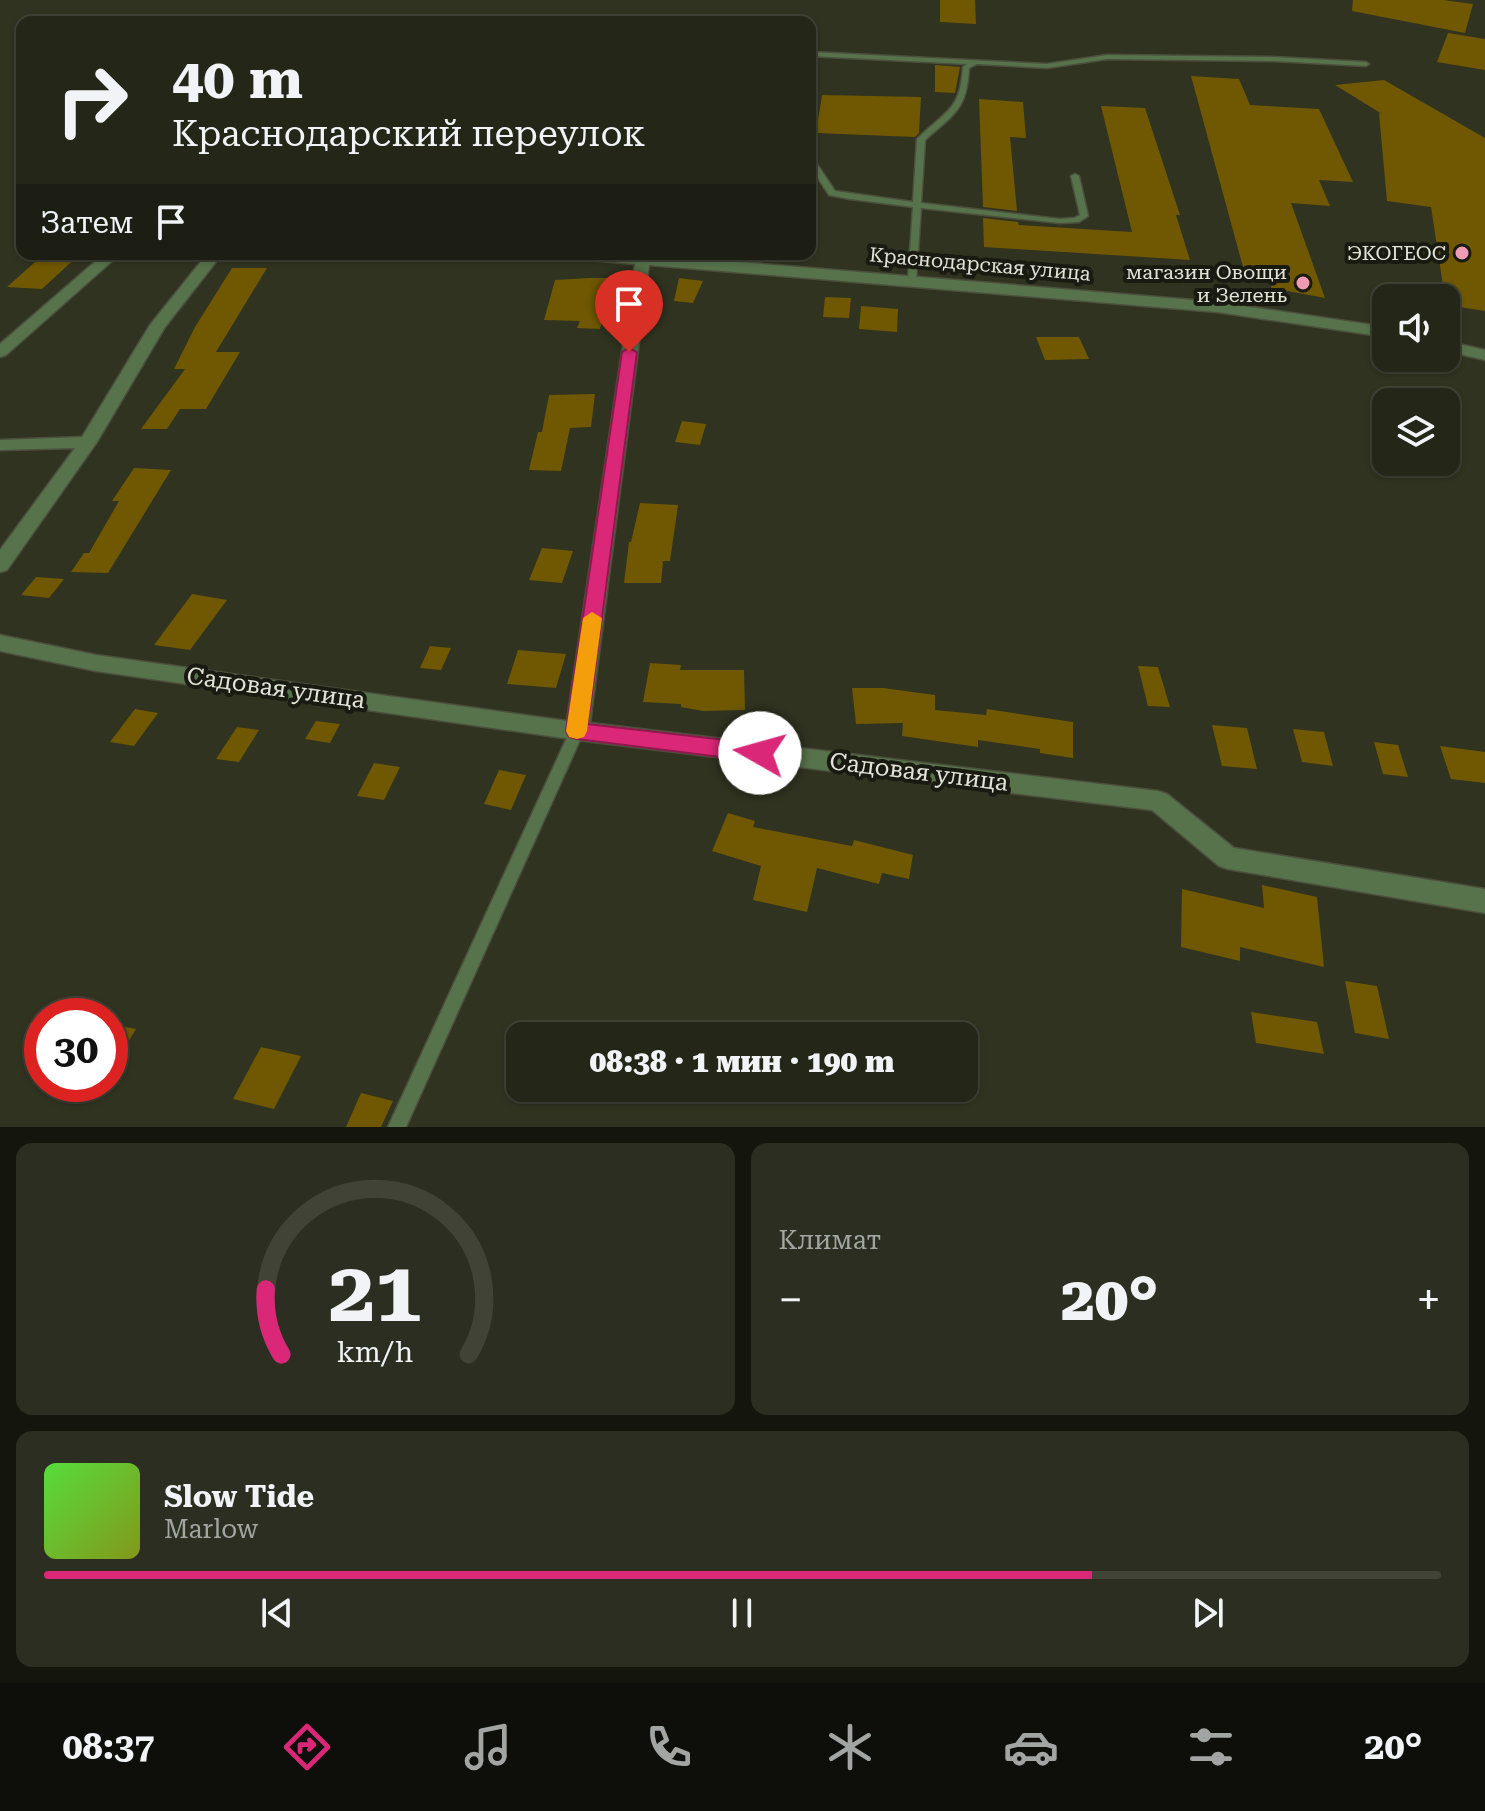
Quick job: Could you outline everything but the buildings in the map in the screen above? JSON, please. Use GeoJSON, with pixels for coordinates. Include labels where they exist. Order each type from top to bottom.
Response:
{"type":"FeatureCollection","features":[{"type":"Feature","properties":{"kind":"street"},"geometry":{"type":"LineString","coordinates":[[0,352],[106,260]]}},
{"type":"Feature","properties":{"kind":"street"},"geometry":{"type":"LineString","coordinates":[[0,565],[88,442],[158,325],[210,260]]}},
{"type":"Feature","properties":{"kind":"street"},"geometry":{"type":"LineString","coordinates":[[577,731],[643,260]]}},
{"type":"Feature","properties":{"kind":"street","name":"Краснодарская улица"},"geometry":{"type":"LineString","coordinates":[[666,260],[1217,307],[1372,330]]}},
{"type":"Feature","properties":{"kind":"street"},"geometry":{"type":"LineString","coordinates":[[1460,349],[1485,355]]}},
{"type":"Feature","properties":{"kind":"street"},"geometry":{"type":"LineString","coordinates":[[0,445],[88,442]]}},
{"type":"Feature","properties":{"kind":"street","name":"Садовая улица"},"geometry":{"type":"LineString","coordinates":[[0,643],[96,663],[577,731],[1158,801],[1228,858],[1485,901]]}},
{"type":"Feature","properties":{"kind":"lane"},"geometry":{"type":"LineString","coordinates":[[816,54],[1047,66],[1107,57],[1274,59],[1366,64]]}},
{"type":"Feature","properties":{"kind":"lane"},"geometry":{"type":"LineString","coordinates":[[912,281],[921,139],[960,104],[966,89],[966,67],[978,62]]}},
{"type":"Feature","properties":{"kind":"lane"},"geometry":{"type":"LineString","coordinates":[[816,169],[832,193],[1003,216],[1076,220],[1084,216],[1075,176]]}},
{"type":"Feature","properties":{"kind":"lane"},"geometry":{"type":"LineString","coordinates":[[397,1127],[577,731]]}},
{"type":"Feature","properties":{"kind":"slow traffic"},"geometry":{"type":"LineString","coordinates":[[577,731],[592,618]]}},
{"type":"Feature","properties":{"kind":"place","name":"ЭКОГЕОС"},"geometry":{"type":"Point","coordinates":[1462,253]}},
{"type":"Feature","properties":{"kind":"place","name":"магазин Овощи и Зелень"},"geometry":{"type":"Point","coordinates":[1303,283]}},
{"type":"Feature","properties":{"kind":"route"},"geometry":{"type":"LineString","coordinates":[[629,352],[577,731],[760,753]]}}]}
